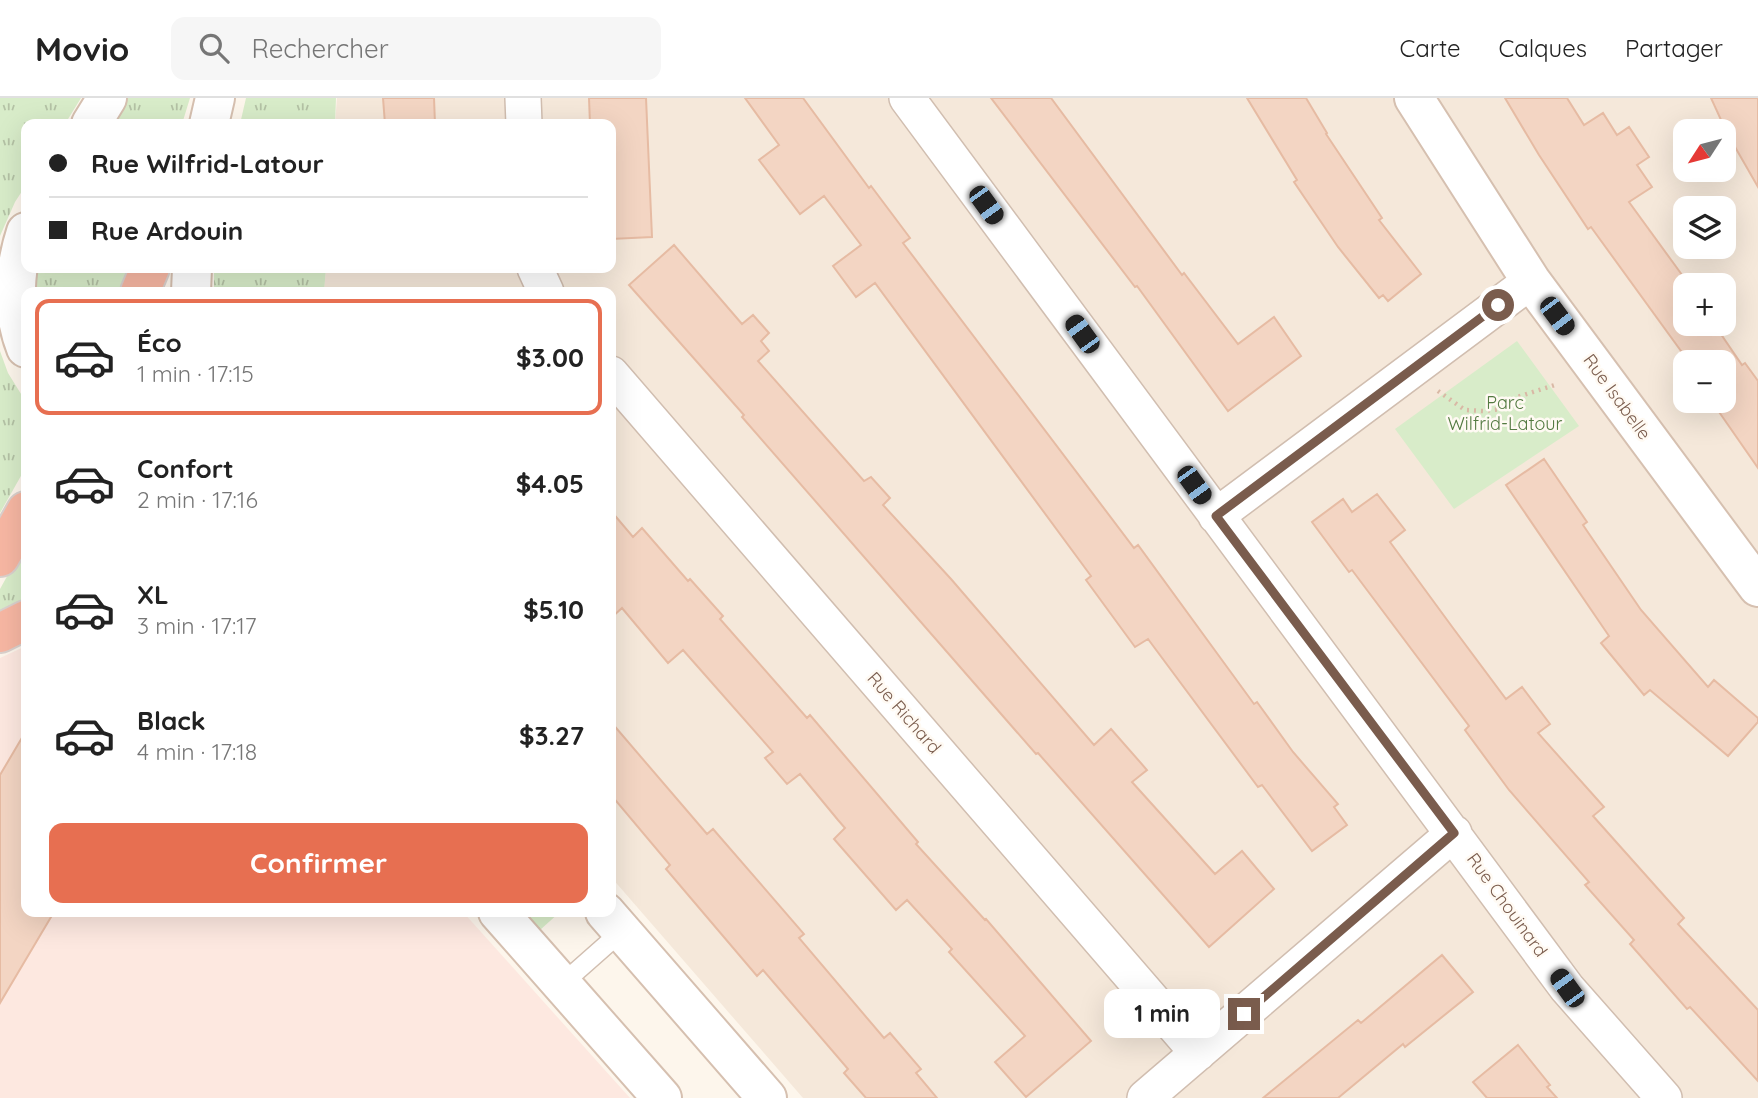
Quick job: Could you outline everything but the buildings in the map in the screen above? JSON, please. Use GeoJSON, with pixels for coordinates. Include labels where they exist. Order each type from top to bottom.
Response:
{"type":"FeatureCollection","features":[{"type":"Feature","properties":{"kind":"highway"},"geometry":{"type":"LineString","coordinates":[[0,557],[21,520]]}},
{"type":"Feature","properties":{"kind":"highway"},"geometry":{"type":"LineString","coordinates":[[0,633],[21,622]]}},
{"type":"Feature","properties":{"kind":"street"},"geometry":{"type":"LineString","coordinates":[[94,119],[107,98]]}},
{"type":"Feature","properties":{"kind":"street"},"geometry":{"type":"LineString","coordinates":[[210,119],[215,98]]}},
{"type":"Feature","properties":{"kind":"street"},"geometry":{"type":"LineString","coordinates":[[523,98],[524,119]]}},
{"type":"Feature","properties":{"kind":"street","name":"Rue Chouinard"},"geometry":{"type":"LineString","coordinates":[[907,98],[1567,988],[1664,1098]]}},
{"type":"Feature","properties":{"kind":"street","name":"Rue Isabelle"},"geometry":{"type":"LineString","coordinates":[[1414,98],[1531,281],[1758,587]]}},
{"type":"Feature","properties":{"kind":"street"},"geometry":{"type":"LineString","coordinates":[[21,250],[15,288],[21,333]]}},
{"type":"Feature","properties":{"kind":"street"},"geometry":{"type":"LineString","coordinates":[[1216,516],[1531,281]]}},
{"type":"Feature","properties":{"kind":"street","name":"Rue Richard"},"geometry":{"type":"LineString","coordinates":[[616,380],[1198,1053]]}},
{"type":"Feature","properties":{"kind":"street"},"geometry":{"type":"LineString","coordinates":[[1145,1098],[1454,833]]}},
{"type":"Feature","properties":{"kind":"street"},"geometry":{"type":"LineString","coordinates":[[502,917],[663,1098]]}},
{"type":"Feature","properties":{"kind":"street"},"geometry":{"type":"LineString","coordinates":[[613,921],[767,1098]]}},
{"type":"Feature","properties":{"kind":"lane"},"geometry":{"type":"LineString","coordinates":[[562,984],[613,921]]}},
{"type":"Feature","properties":{"kind":"path"},"geometry":{"type":"LineString","coordinates":[[1436,389],[1465,410],[1483,411],[1501,409],[1514,398],[1555,385]]}},
{"type":"Feature","properties":{"kind":"shaded area"},"geometry":{"type":"Polygon","coordinates":[[[337,98],[1758,98],[1758,1098],[803,1098],[616,883],[616,287],[324,287],[326,273],[616,273],[616,119],[335,119],[337,98]]]}},
{"type":"Feature","properties":{"kind":"shaded area"},"geometry":{"type":"Polygon","coordinates":[[[21,648],[21,917],[467,917],[630,1098],[0,1098],[0,658],[21,648]]]}},
{"type":"Feature","properties":{"kind":"green space"},"geometry":{"type":"Polygon","coordinates":[[[0,98],[81,98],[68,119],[21,119],[21,193],[0,236],[0,98]]]}},
{"type":"Feature","properties":{"kind":"green space"},"geometry":{"type":"Polygon","coordinates":[[[123,98],[190,98],[184,119],[111,119],[123,98]]]}},
{"type":"Feature","properties":{"kind":"green space"},"geometry":{"type":"Polygon","coordinates":[[[246,98],[336,98],[335,119],[241,119],[246,98]]]}},
{"type":"Feature","properties":{"kind":"green space"},"geometry":{"type":"Polygon","coordinates":[[[32,273],[130,273],[123,287],[31,287],[32,273]]]}},
{"type":"Feature","properties":{"kind":"green space"},"geometry":{"type":"Polygon","coordinates":[[[214,273],[326,273],[324,287],[214,287],[214,273]]]}},
{"type":"Feature","properties":{"kind":"green space","name":"Parc Wilfrid-Latour"},"geometry":{"type":"Polygon","coordinates":[[[1517,341],[1579,426],[1454,509],[1395,429],[1517,341]]]}},
{"type":"Feature","properties":{"kind":"green space"},"geometry":{"type":"Polygon","coordinates":[[[0,351],[8,373],[21,394],[21,476],[0,513],[0,351]]]}},
{"type":"Feature","properties":{"kind":"green space"},"geometry":{"type":"Polygon","coordinates":[[[21,551],[21,608],[0,614],[0,589],[21,551]]]}},
{"type":"Feature","properties":{"kind":"green space"},"geometry":{"type":"Polygon","coordinates":[[[529,917],[554,917],[540,930],[529,917]]]}},
{"type":"Feature","properties":{"kind":"route"},"geometry":{"type":"LineString","coordinates":[[1244,1014],[1454,833],[1216,516],[1498,305]]}}]}
